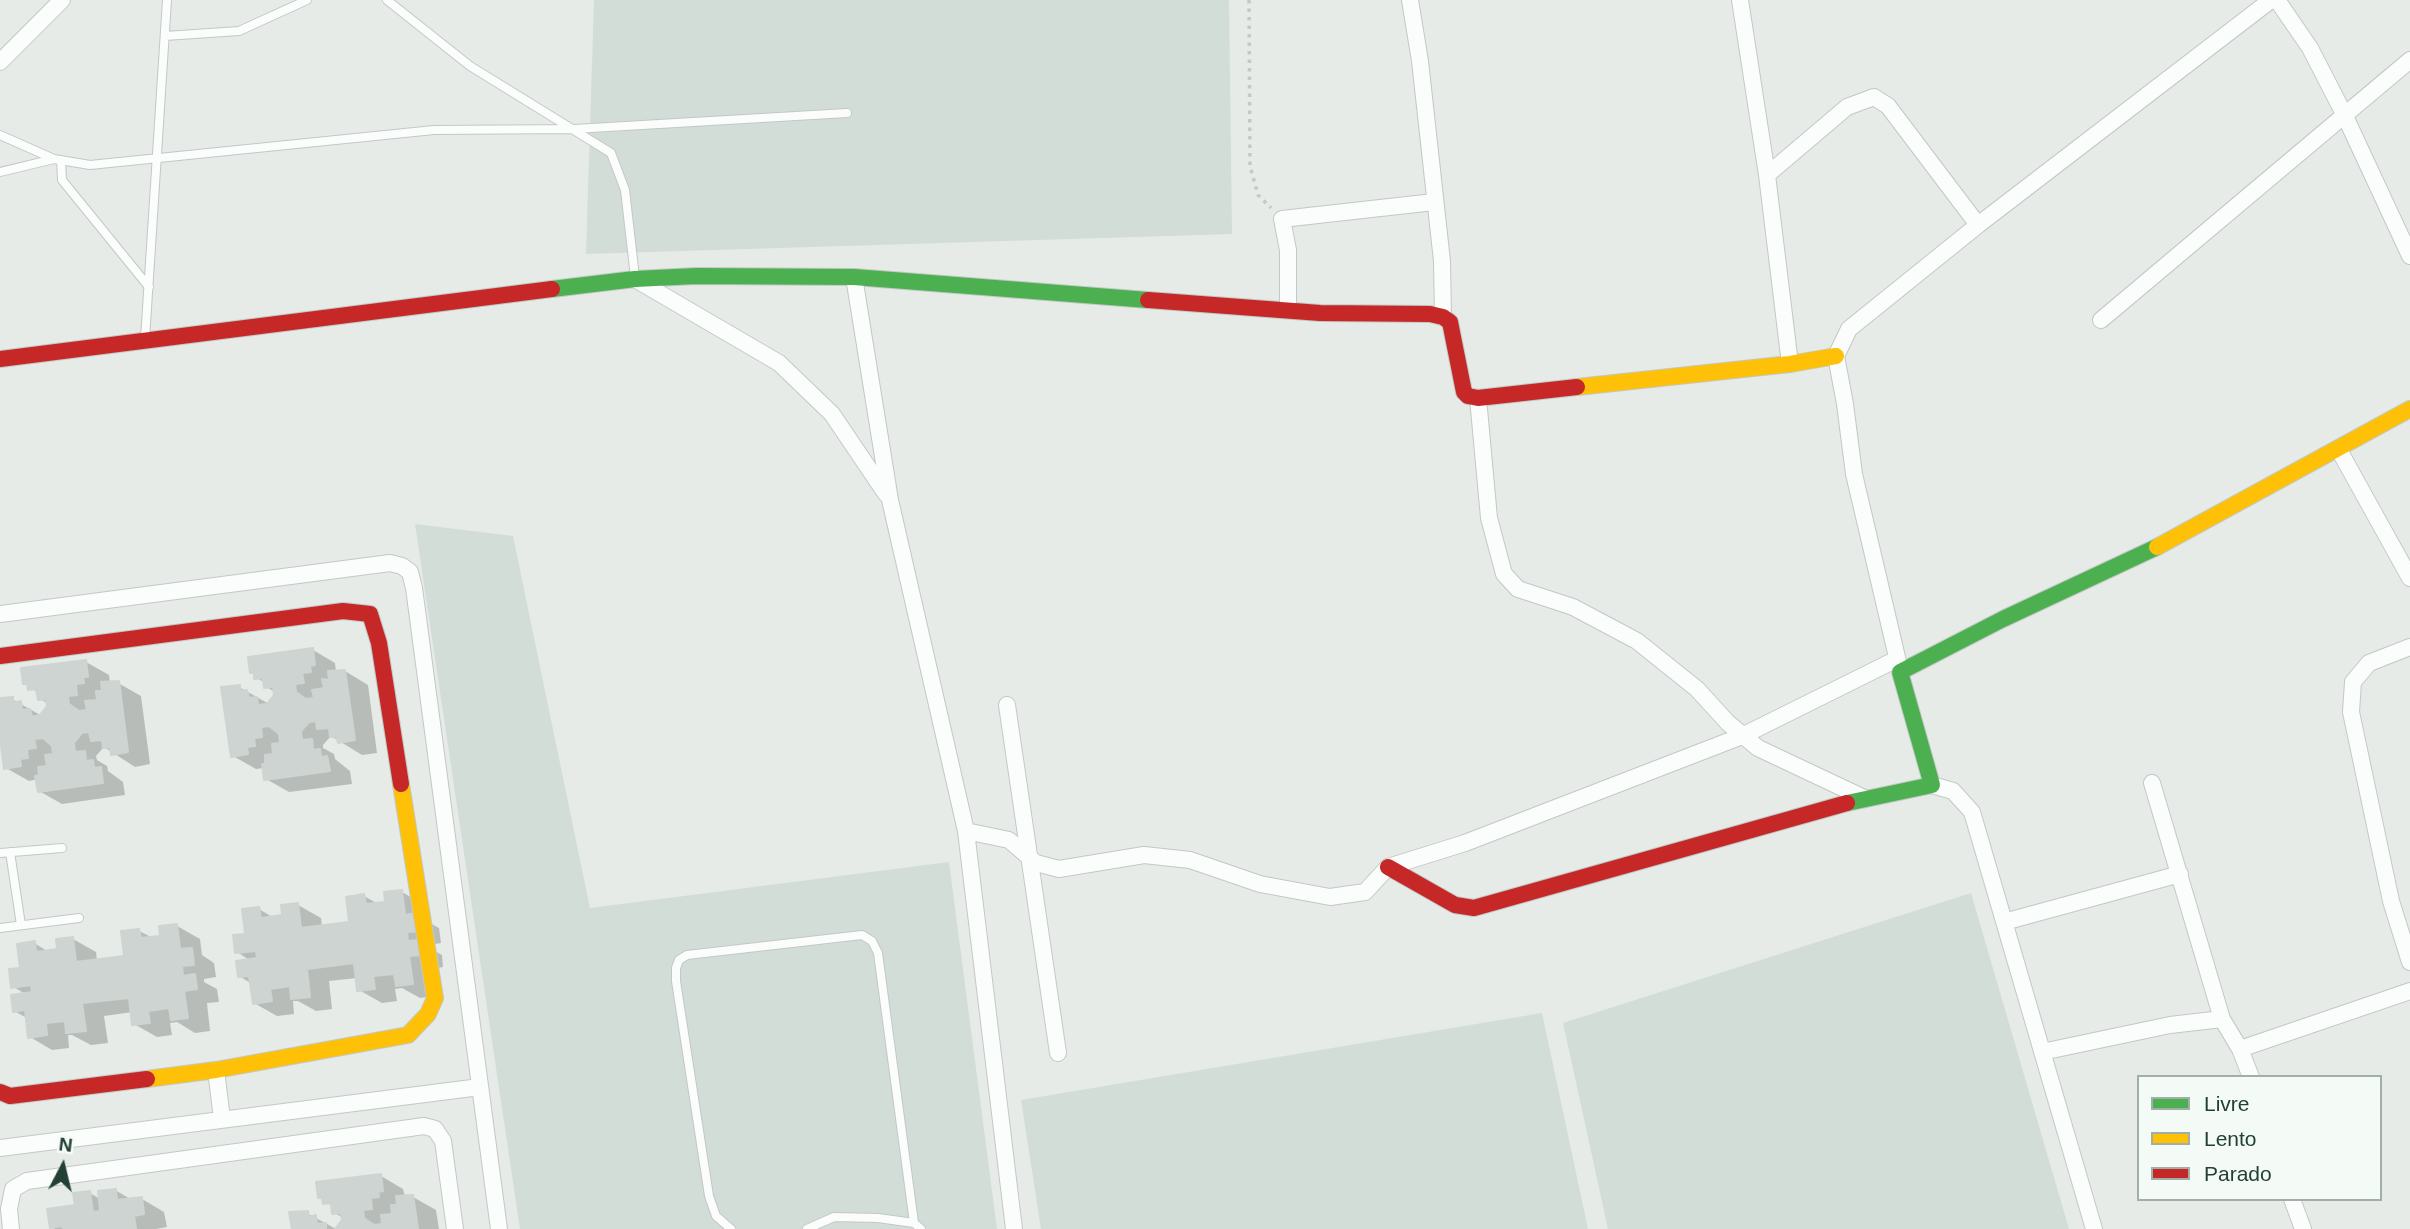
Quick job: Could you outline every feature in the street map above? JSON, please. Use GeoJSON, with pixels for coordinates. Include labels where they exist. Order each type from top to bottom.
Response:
{"type":"FeatureCollection","features":[{"type":"Feature","properties":{"kind":"street"},"geometry":{"type":"LineString","coordinates":[[0,62],[62,0]]}},
{"type":"Feature","properties":{"kind":"street"},"geometry":{"type":"LineString","coordinates":[[1410,0],[1420,61],[1442,261],[1443,317]]}},
{"type":"Feature","properties":{"kind":"street"},"geometry":{"type":"LineString","coordinates":[[1740,0],[1767,175],[1790,364]]}},
{"type":"Feature","properties":{"kind":"street"},"geometry":{"type":"LineString","coordinates":[[1932,785],[1899,665],[1854,474],[1836,356],[1849,329],[1978,225],[2271,0]]}},
{"type":"Feature","properties":{"kind":"street"},"geometry":{"type":"LineString","coordinates":[[2277,0],[2310,48],[2410,256]]}},
{"type":"Feature","properties":{"kind":"street"},"geometry":{"type":"LineString","coordinates":[[2101,320],[2410,60]]}},
{"type":"Feature","properties":{"kind":"street"},"geometry":{"type":"LineString","coordinates":[[1767,175],[1847,107],[1874,97],[1888,106],[1978,225]]}},
{"type":"Feature","properties":{"kind":"street"},"geometry":{"type":"LineString","coordinates":[[1288,309],[1288,250],[1282,219],[1434,202]]}},
{"type":"Feature","properties":{"kind":"street"},"geometry":{"type":"LineString","coordinates":[[0,359],[674,276],[854,276],[1320,313],[1430,314],[1443,317],[1450,323],[1464,392],[1468,396],[1478,398],[1790,364],[1836,356]]}},
{"type":"Feature","properties":{"kind":"street"},"geometry":{"type":"LineString","coordinates":[[854,276],[890,500],[966,831],[1014,1229]]}},
{"type":"Feature","properties":{"kind":"street"},"geometry":{"type":"LineString","coordinates":[[635,279],[779,363],[832,414],[890,500]]}},
{"type":"Feature","properties":{"kind":"street"},"geometry":{"type":"LineString","coordinates":[[1478,398],[1489,518],[1504,574],[1518,589],[1573,607],[1637,641],[1697,689],[1742,736],[1785,762],[1864,798]]}},
{"type":"Feature","properties":{"kind":"street"},"geometry":{"type":"LineString","coordinates":[[966,831],[1009,840],[1036,863],[1059,869],[1144,855],[1189,860],[1260,884],[1329,897],[1365,892],[1388,867],[1465,843],[1742,736],[2003,619],[2155,548],[2410,409]]}},
{"type":"Feature","properties":{"kind":"street"},"geometry":{"type":"LineString","coordinates":[[2339,450],[2410,578]]}},
{"type":"Feature","properties":{"kind":"street"},"geometry":{"type":"LineString","coordinates":[[0,614],[390,563],[402,566],[410,572],[499,1229]]}},
{"type":"Feature","properties":{"kind":"street"},"geometry":{"type":"LineString","coordinates":[[0,656],[343,611],[370,614],[379,643],[435,998],[428,1014],[408,1035],[216,1070],[10,1096],[0,1092]]}},
{"type":"Feature","properties":{"kind":"street"},"geometry":{"type":"LineString","coordinates":[[2410,647],[2369,663],[2353,682],[2351,712],[2391,901],[2410,962]]}},
{"type":"Feature","properties":{"kind":"street"},"geometry":{"type":"LineString","coordinates":[[1007,705],[1058,1053]]}},
{"type":"Feature","properties":{"kind":"street"},"geometry":{"type":"LineString","coordinates":[[2152,783],[2222,1019],[2240,1049],[2250,1075]]}},
{"type":"Feature","properties":{"kind":"street"},"geometry":{"type":"LineString","coordinates":[[1388,867],[1455,905],[1474,908],[1864,798],[1932,785],[1953,791],[1972,811],[2094,1229]]}},
{"type":"Feature","properties":{"kind":"street"},"geometry":{"type":"LineString","coordinates":[[2004,922],[2180,874]]}},
{"type":"Feature","properties":{"kind":"street"},"geometry":{"type":"LineString","coordinates":[[2240,1049],[2410,991]]}},
{"type":"Feature","properties":{"kind":"street"},"geometry":{"type":"LineString","coordinates":[[2042,1052],[2180,1023],[2222,1019]]}},
{"type":"Feature","properties":{"kind":"street"},"geometry":{"type":"LineString","coordinates":[[216,1070],[222,1119]]}},
{"type":"Feature","properties":{"kind":"street"},"geometry":{"type":"LineString","coordinates":[[0,1148],[480,1087]]}},
{"type":"Feature","properties":{"kind":"street"},"geometry":{"type":"LineString","coordinates":[[11,1229],[9,1209],[13,1189],[27,1181],[424,1126],[435,1129],[443,1141],[455,1229]]}},
{"type":"Feature","properties":{"kind":"street"},"geometry":{"type":"LineString","coordinates":[[2293,1201],[2303,1229]]}},
{"type":"Feature","properties":{"kind":"lane"},"geometry":{"type":"LineString","coordinates":[[145,341],[167,0]]}},
{"type":"Feature","properties":{"kind":"lane"},"geometry":{"type":"LineString","coordinates":[[165,36],[239,31],[307,0]]}},
{"type":"Feature","properties":{"kind":"lane"},"geometry":{"type":"LineString","coordinates":[[387,0],[470,66],[611,153],[625,190],[635,279]]}},
{"type":"Feature","properties":{"kind":"lane"},"geometry":{"type":"LineString","coordinates":[[0,135],[57,160],[90,165],[434,130],[574,129],[847,113]]}},
{"type":"Feature","properties":{"kind":"lane"},"geometry":{"type":"LineString","coordinates":[[0,172],[57,160]]}},
{"type":"Feature","properties":{"kind":"lane"},"geometry":{"type":"LineString","coordinates":[[57,160],[62,180],[149,287]]}},
{"type":"Feature","properties":{"kind":"lane"},"geometry":{"type":"LineString","coordinates":[[0,853],[62,848]]}},
{"type":"Feature","properties":{"kind":"lane"},"geometry":{"type":"LineString","coordinates":[[10,852],[21,925]]}},
{"type":"Feature","properties":{"kind":"lane"},"geometry":{"type":"LineString","coordinates":[[0,928],[79,918]]}},
{"type":"Feature","properties":{"kind":"lane"},"geometry":{"type":"LineString","coordinates":[[731,1229],[716,1216],[709,1196],[676,981],[679,960],[687,955],[862,935],[872,941],[878,953],[914,1223]]}},
{"type":"Feature","properties":{"kind":"lane"},"geometry":{"type":"LineString","coordinates":[[807,1229],[834,1217],[878,1218],[914,1223],[921,1229]]}},
{"type":"Feature","properties":{"kind":"path"},"geometry":{"type":"LineString","coordinates":[[1249,0],[1250,166],[1258,195],[1282,219]]}},
{"type":"Feature","properties":{"kind":"shaded area"},"geometry":{"type":"Polygon","coordinates":[[[594,0],[1229,0],[1232,234],[586,254],[594,0]]]}},
{"type":"Feature","properties":{"kind":"shaded area"},"geometry":{"type":"Polygon","coordinates":[[[415,524],[513,536],[590,908],[949,862],[997,1229],[520,1229],[415,524]]]}},
{"type":"Feature","properties":{"kind":"shaded area"},"geometry":{"type":"Polygon","coordinates":[[[1971,893],[2069,1229],[1608,1229],[1563,1023],[1971,893]]]}},
{"type":"Feature","properties":{"kind":"shaded area"},"geometry":{"type":"Polygon","coordinates":[[[1542,1013],[1588,1229],[1041,1229],[1021,1100],[1542,1013]]]}},
{"type":"Feature","properties":{"kind":"building"},"geometry":{"type":"Polygon","coordinates":[[[313,648],[315,665],[310,666],[311,672],[302,673],[304,683],[295,684],[296,692],[306,699],[314,698],[312,690],[324,688],[322,679],[329,680],[328,671],[345,670],[355,740],[338,743],[336,736],[330,737],[329,728],[317,729],[316,721],[309,722],[301,731],[302,740],[312,739],[313,750],[320,749],[321,757],[327,756],[330,771],[264,780],[262,764],[265,764],[265,755],[273,754],[272,744],[280,743],[279,734],[269,726],[261,727],[262,737],[254,738],[255,746],[247,747],[248,754],[231,757],[221,687],[240,685],[240,691],[247,690],[249,698],[257,697],[258,705],[267,704],[274,695],[273,687],[264,688],[263,678],[254,679],[254,672],[250,673],[248,657],[313,648]]]}},
{"type":"Feature","properties":{"kind":"building"},"geometry":{"type":"Polygon","coordinates":[[[86,660],[88,677],[83,677],[84,683],[76,684],[77,695],[68,696],[69,704],[79,711],[87,710],[85,701],[97,700],[96,691],[102,691],[101,682],[119,681],[128,752],[111,755],[110,747],[103,748],[102,740],[91,741],[89,732],[82,733],[74,743],[75,752],[85,751],[86,761],[93,760],[94,768],[101,767],[103,783],[38,792],[35,776],[39,775],[38,767],[47,766],[45,755],[53,754],[52,746],[43,738],[34,739],[36,748],[27,749],[28,758],[20,759],[21,766],[4,769],[0,738],[0,698],[13,697],[13,703],[21,701],[22,710],[30,709],[32,717],[40,715],[47,706],[46,699],[38,700],[36,689],[28,690],[27,684],[23,684],[21,668],[86,660]]]}},
{"type":"Feature","properties":{"kind":"building"},"geometry":{"type":"Polygon","coordinates":[[[402,890],[405,915],[417,913],[419,931],[407,932],[408,941],[419,940],[421,955],[409,956],[413,984],[396,986],[394,974],[373,976],[375,989],[357,991],[354,963],[307,969],[310,997],[291,999],[290,986],[270,989],[272,1001],[253,1004],[249,976],[238,977],[236,961],[257,958],[256,951],[235,953],[233,935],[245,934],[242,909],[259,907],[261,918],[282,915],[281,905],[298,903],[301,928],[349,922],[346,897],[364,894],[366,904],[385,902],[384,892],[402,890]]]}},
{"type":"Feature","properties":{"kind":"building"},"geometry":{"type":"Polygon","coordinates":[[[177,924],[180,949],[192,948],[194,965],[182,966],[183,976],[195,974],[197,989],[184,991],[188,1018],[171,1020],[169,1008],[148,1011],[150,1023],[132,1025],[129,998],[82,1003],[86,1031],[66,1033],[65,1021],[46,1023],[47,1035],[28,1038],[25,1010],[13,1012],[11,995],[32,992],[31,985],[11,988],[9,969],[20,968],[17,944],[35,941],[36,952],[57,949],[56,939],[73,937],[76,962],[124,956],[121,931],[139,929],[141,938],[160,936],[159,926],[177,924]]]}},
{"type":"Feature","properties":{"kind":"building"},"geometry":{"type":"Polygon","coordinates":[[[381,1174],[383,1191],[378,1192],[379,1197],[371,1198],[372,1209],[363,1210],[364,1218],[374,1225],[382,1224],[381,1215],[392,1214],[391,1205],[397,1205],[396,1196],[413,1195],[418,1229],[335,1229],[342,1220],[341,1213],[332,1214],[331,1203],[323,1204],[322,1198],[318,1198],[316,1182],[381,1174]]]}},
{"type":"Feature","properties":{"kind":"building"},"geometry":{"type":"Polygon","coordinates":[[[116,1189],[117,1200],[142,1197],[144,1214],[134,1216],[136,1229],[63,1229],[62,1226],[50,1228],[47,1209],[75,1205],[73,1193],[90,1191],[93,1212],[100,1211],[98,1191],[116,1189]]]}},
{"type":"Feature","properties":{"kind":"building"},"geometry":{"type":"Polygon","coordinates":[[[308,1211],[309,1217],[316,1215],[317,1224],[326,1223],[326,1229],[292,1229],[289,1212],[308,1211]]]}},
{"type":"Feature","properties":{"kind":"traffic: fast"},"geometry":{"type":"LineString","coordinates":[[552,289],[635,279],[696,276],[854,277],[1148,300]]}},
{"type":"Feature","properties":{"kind":"traffic: fast"},"geometry":{"type":"LineString","coordinates":[[1847,803],[1932,785],[1900,672],[2003,619],[2157,547]]}},
{"type":"Feature","properties":{"kind":"traffic: slow"},"geometry":{"type":"LineString","coordinates":[[1577,387],[1790,364],[1836,356]]}},
{"type":"Feature","properties":{"kind":"traffic: slow"},"geometry":{"type":"LineString","coordinates":[[2157,547],[2410,409]]}},
{"type":"Feature","properties":{"kind":"traffic: slow"},"geometry":{"type":"LineString","coordinates":[[147,1079],[216,1070],[408,1035],[428,1014],[435,998],[401,784]]}},
{"type":"Feature","properties":{"kind":"traffic: jam"},"geometry":{"type":"LineString","coordinates":[[0,359],[552,289]]}},
{"type":"Feature","properties":{"kind":"traffic: jam"},"geometry":{"type":"LineString","coordinates":[[1148,300],[1320,313],[1430,314],[1450,322],[1464,392],[1468,396],[1478,398],[1577,387]]}},
{"type":"Feature","properties":{"kind":"traffic: jam"},"geometry":{"type":"LineString","coordinates":[[0,656],[343,611],[370,614],[379,643],[401,784]]}},
{"type":"Feature","properties":{"kind":"traffic: jam"},"geometry":{"type":"LineString","coordinates":[[1388,867],[1455,905],[1474,908],[1847,803]]}},
{"type":"Feature","properties":{"kind":"traffic: jam"},"geometry":{"type":"LineString","coordinates":[[0,1092],[10,1096],[147,1079]]}}]}
